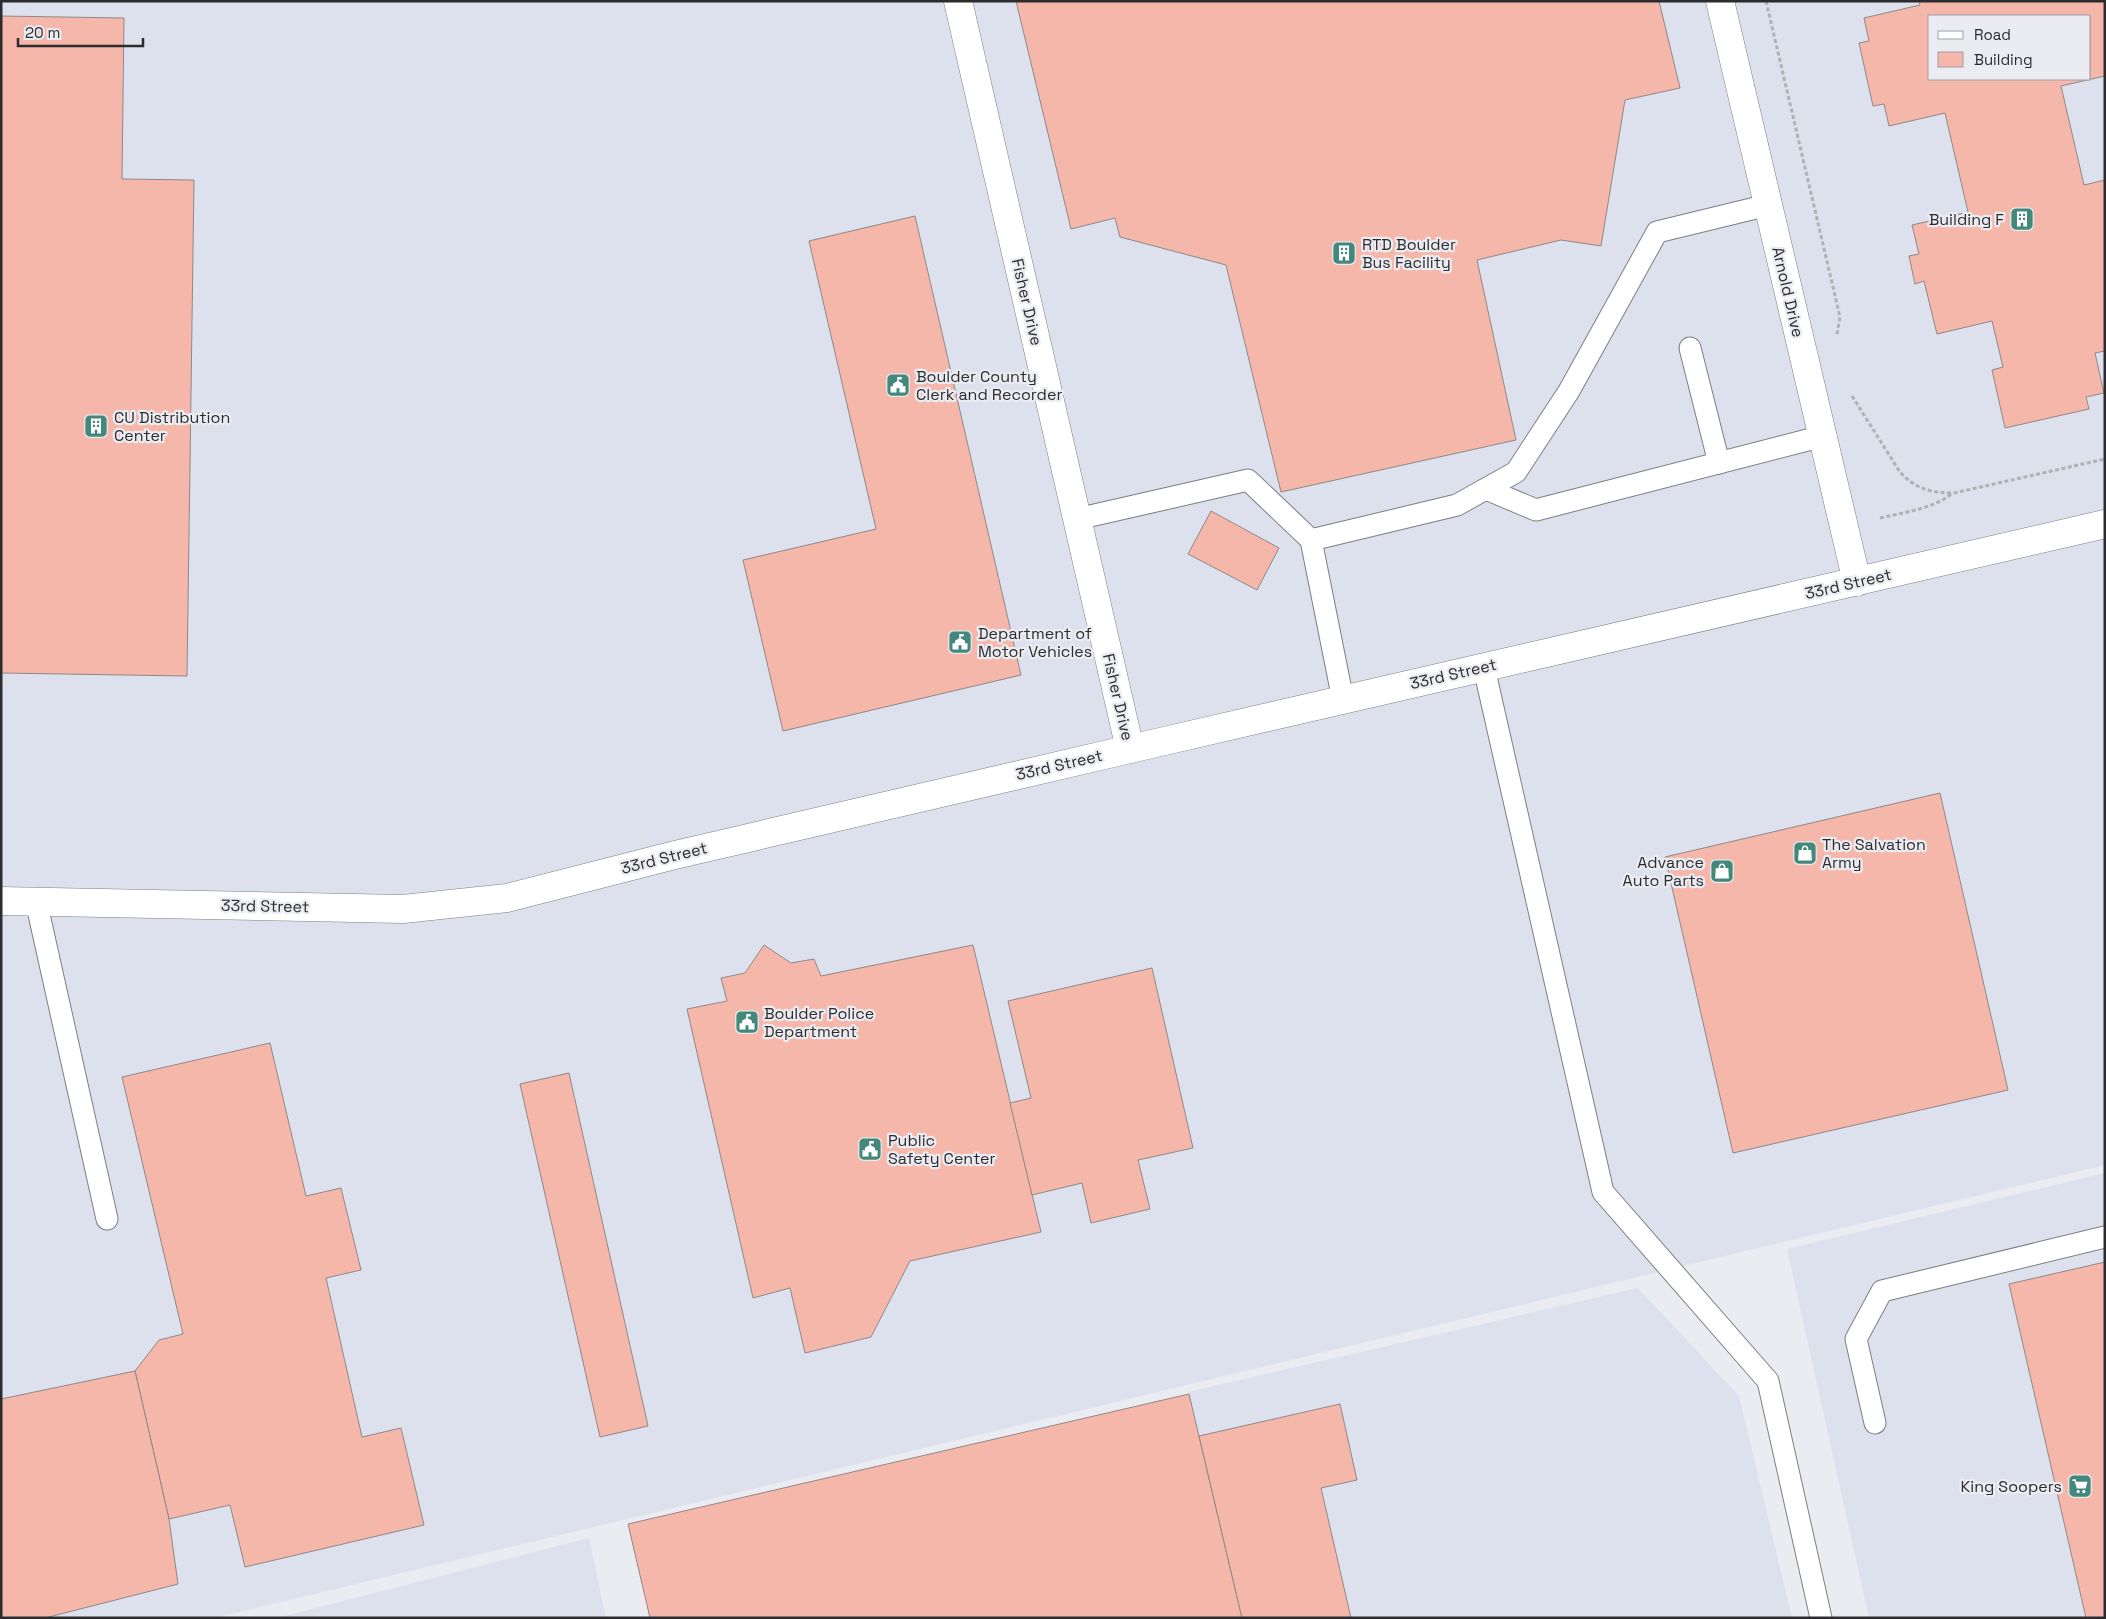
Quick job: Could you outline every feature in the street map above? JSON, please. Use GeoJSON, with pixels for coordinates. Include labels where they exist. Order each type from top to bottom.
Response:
{"type":"FeatureCollection","features":[{"type":"Feature","properties":{"kind":"street","name":"Fisher Drive"},"geometry":{"type":"LineString","coordinates":[[958,1],[1130,749]]}},
{"type":"Feature","properties":{"kind":"street","name":"Arnold Drive"},"geometry":{"type":"LineString","coordinates":[[1720,1],[1857,582]]}},
{"type":"Feature","properties":{"kind":"street","name":"33rd Street"},"geometry":{"type":"LineString","coordinates":[[1,901],[403,909],[507,898],[675,855],[2105,524]]}},
{"type":"Feature","properties":{"kind":"lane"},"geometry":{"type":"LineString","coordinates":[[1311,540],[1457,505],[1516,472],[1569,391],[1657,232],[1768,205]]}},
{"type":"Feature","properties":{"kind":"lane"},"geometry":{"type":"LineString","coordinates":[[1690,348],[1719,463]]}},
{"type":"Feature","properties":{"kind":"lane"},"geometry":{"type":"LineString","coordinates":[[1486,489],[1536,510],[1823,436]]}},
{"type":"Feature","properties":{"kind":"lane"},"geometry":{"type":"LineString","coordinates":[[1077,519],[1248,480],[1311,540],[1343,700]]}},
{"type":"Feature","properties":{"kind":"lane"},"geometry":{"type":"LineString","coordinates":[[1484,668],[1603,1192],[1768,1381],[1821,1618]]}},
{"type":"Feature","properties":{"kind":"lane"},"geometry":{"type":"LineString","coordinates":[[36,902],[107,1219]]}},
{"type":"Feature","properties":{"kind":"lane"},"geometry":{"type":"LineString","coordinates":[[1874,1423],[1856,1339],[1882,1291],[2105,1237]]}},
{"type":"Feature","properties":{"kind":"path"},"geometry":{"type":"LineString","coordinates":[[1766,1],[1840,317],[1837,340]]}},
{"type":"Feature","properties":{"kind":"path"},"geometry":{"type":"LineString","coordinates":[[1852,395],[1900,472],[1908,481],[1929,491],[1954,493],[2105,459]]}},
{"type":"Feature","properties":{"kind":"path"},"geometry":{"type":"LineString","coordinates":[[1844,526],[1929,507],[1942,502],[1954,493]]}},
{"type":"Feature","properties":{"kind":"shaded area"},"geometry":{"type":"Polygon","coordinates":[[[1,1],[2105,1],[2105,1165],[214,1618],[1,1618],[1,1]]]}},
{"type":"Feature","properties":{"kind":"shaded area"},"geometry":{"type":"Polygon","coordinates":[[[2105,1173],[2105,1618],[1869,1618],[1787,1249],[2105,1173]]]}},
{"type":"Feature","properties":{"kind":"shaded area"},"geometry":{"type":"Polygon","coordinates":[[[1638,1288],[1739,1396],[1792,1618],[1239,1618],[1188,1392],[1638,1288]]]}},
{"type":"Feature","properties":{"kind":"shaded area"},"geometry":{"type":"Polygon","coordinates":[[[589,1538],[606,1618],[277,1618],[589,1538]]]}},
{"type":"Feature","properties":{"kind":"building","name":"RTD Boulder Bus Facility"},"geometry":{"type":"Polygon","coordinates":[[[1016,1],[1659,1],[1680,88],[1625,100],[1601,246],[1561,240],[1477,260],[1516,440],[1281,492],[1226,265],[1120,237],[1115,218],[1071,229],[1016,1]]]}},
{"type":"Feature","properties":{"kind":"building","name":"Building F"},"geometry":{"type":"Polygon","coordinates":[[[1919,1],[2105,1],[2105,76],[2091,79],[2091,15],[1928,15],[1928,80],[2087,80],[2061,86],[2084,185],[2105,180],[2105,351],[2095,353],[2104,393],[2086,397],[2089,409],[2005,428],[1992,370],[2003,367],[1992,321],[1937,334],[1924,281],[1915,284],[1909,256],[1919,254],[1912,225],[1968,212],[1945,113],[1889,126],[1884,104],[1873,106],[1859,43],[1869,41],[1864,18],[1920,5],[1919,1]]]}},
{"type":"Feature","properties":{"kind":"building","name":"CU Distribution Center"},"geometry":{"type":"Polygon","coordinates":[[[1,16],[124,18],[122,179],[194,180],[187,676],[1,673],[1,16]]]}},
{"type":"Feature","properties":{"kind":"building","name":"Boulder County Clerk and Recorder"},"geometry":{"type":"Polygon","coordinates":[[[915,216],[1021,675],[783,731],[743,560],[876,529],[809,241],[915,216]]]}},
{"type":"Feature","properties":{"kind":"building"},"geometry":{"type":"Polygon","coordinates":[[[1211,511],[1279,548],[1257,590],[1188,554],[1211,511]]]}},
{"type":"Feature","properties":{"kind":"building"},"geometry":{"type":"Polygon","coordinates":[[[1940,793],[2008,1090],[1733,1153],[1665,857],[1940,793]]]}},
{"type":"Feature","properties":{"kind":"building","name":"Public Safety Center"},"geometry":{"type":"Polygon","coordinates":[[[764,945],[791,963],[814,959],[821,976],[973,945],[1041,1232],[910,1261],[871,1337],[805,1353],[790,1288],[753,1298],[687,1009],[727,1001],[721,978],[745,973],[764,945]]]}},
{"type":"Feature","properties":{"kind":"building"},"geometry":{"type":"Polygon","coordinates":[[[1152,968],[1193,1148],[1138,1160],[1150,1209],[1091,1223],[1082,1183],[1032,1195],[1010,1103],[1031,1098],[1008,1001],[1152,968]]]}},
{"type":"Feature","properties":{"kind":"building"},"geometry":{"type":"Polygon","coordinates":[[[270,1043],[306,1196],[341,1188],[361,1270],[326,1278],[362,1437],[401,1428],[424,1525],[245,1567],[230,1505],[169,1519],[135,1371],[159,1340],[183,1334],[122,1077],[270,1043]]]}},
{"type":"Feature","properties":{"kind":"building"},"geometry":{"type":"Polygon","coordinates":[[[569,1073],[648,1426],[600,1437],[520,1084],[569,1073]]]}},
{"type":"Feature","properties":{"kind":"building","name":"King Soopers"},"geometry":{"type":"Polygon","coordinates":[[[2105,1262],[2105,1618],[2086,1618],[2009,1284],[2105,1262]]]}},
{"type":"Feature","properties":{"kind":"building"},"geometry":{"type":"Polygon","coordinates":[[[135,1371],[169,1519],[178,1584],[45,1618],[1,1618],[1,1399],[135,1371]]]}},
{"type":"Feature","properties":{"kind":"building"},"geometry":{"type":"Polygon","coordinates":[[[1189,1394],[1242,1618],[650,1618],[628,1524],[1189,1394]]]}},
{"type":"Feature","properties":{"kind":"building"},"geometry":{"type":"Polygon","coordinates":[[[1340,1404],[1357,1480],[1321,1488],[1351,1618],[1242,1618],[1199,1436],[1340,1404]]]}},
{"type":"Feature","properties":{"kind":"place","name":"Building F"},"geometry":{"type":"Point","coordinates":[2022,219]}},
{"type":"Feature","properties":{"kind":"place","name":"RTD Boulder Bus Facility"},"geometry":{"type":"Point","coordinates":[1344,253]}},
{"type":"Feature","properties":{"kind":"place","name":"Boulder County Clerk and Recorder"},"geometry":{"type":"Point","coordinates":[898,385]}},
{"type":"Feature","properties":{"kind":"place","name":"CU Distribution Center"},"geometry":{"type":"Point","coordinates":[96,426]}},
{"type":"Feature","properties":{"kind":"place","name":"Department of Motor Vehicles"},"geometry":{"type":"Point","coordinates":[960,642]}},
{"type":"Feature","properties":{"kind":"place","name":"The Salvation Army"},"geometry":{"type":"Point","coordinates":[1805,853]}},
{"type":"Feature","properties":{"kind":"place","name":"Advance Auto Parts"},"geometry":{"type":"Point","coordinates":[1722,871]}},
{"type":"Feature","properties":{"kind":"place","name":"Boulder Police Department"},"geometry":{"type":"Point","coordinates":[747,1022]}},
{"type":"Feature","properties":{"kind":"place","name":"Public Safety Center"},"geometry":{"type":"Point","coordinates":[870,1149]}},
{"type":"Feature","properties":{"kind":"place","name":"King Soopers"},"geometry":{"type":"Point","coordinates":[2080,1486]}}]}
